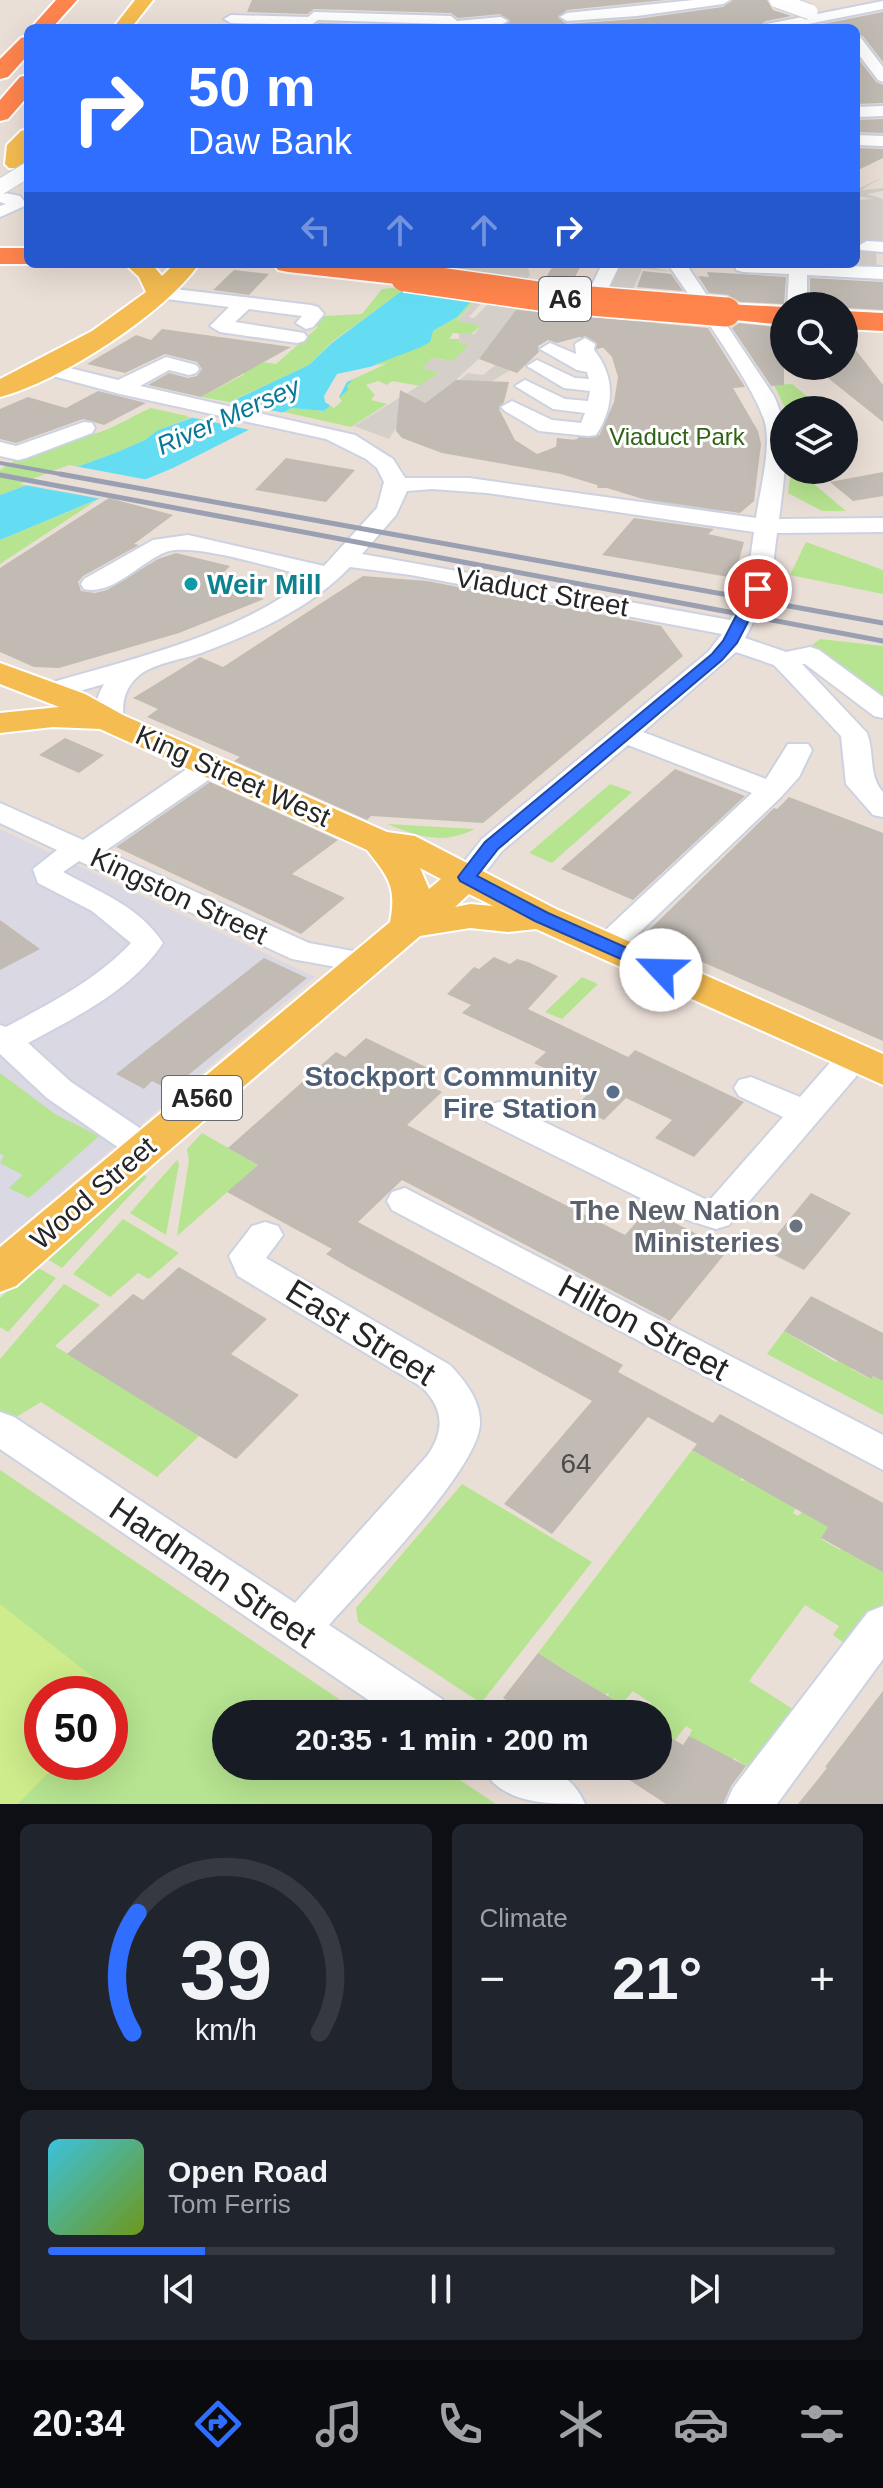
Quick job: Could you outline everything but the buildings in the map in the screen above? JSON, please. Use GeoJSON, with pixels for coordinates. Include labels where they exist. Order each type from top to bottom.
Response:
{"type":"FeatureCollection","features":[{"type":"Feature","properties":{"kind":"highway"},"geometry":{"type":"LineString","coordinates":[[45,24],[67,0]]}},
{"type":"Feature","properties":{"kind":"highway"},"geometry":{"type":"LineString","coordinates":[[0,72],[24,46]]}},
{"type":"Feature","properties":{"kind":"highway"},"geometry":{"type":"LineString","coordinates":[[0,114],[24,87]]}},
{"type":"Feature","properties":{"kind":"highway"},"geometry":{"type":"LineString","coordinates":[[5,212],[24,248]]}},
{"type":"Feature","properties":{"kind":"highway","name":"A6"},"geometry":{"type":"LineString","coordinates":[[342,268],[397,272],[553,298],[770,315]]}},
{"type":"Feature","properties":{"kind":"highway"},"geometry":{"type":"LineString","coordinates":[[858,321],[883,322]]}},
{"type":"Feature","properties":{"kind":"main road"},"geometry":{"type":"LineString","coordinates":[[125,24],[144,0]]}},
{"type":"Feature","properties":{"kind":"main road"},"geometry":{"type":"LineString","coordinates":[[5,212],[22,173],[17,145],[24,139]]}},
{"type":"Feature","properties":{"kind":"main road"},"geometry":{"type":"LineString","coordinates":[[142,268],[149,273],[158,293]]}},
{"type":"Feature","properties":{"kind":"main road"},"geometry":{"type":"LineString","coordinates":[[0,389],[45,368],[107,332],[158,293],[183,268]]}},
{"type":"Feature","properties":{"kind":"main road","name":"King Street West"},"geometry":{"type":"LineString","coordinates":[[0,673],[52,691],[111,722],[380,842],[402,844],[542,917],[868,1064]]}},
{"type":"Feature","properties":{"kind":"main road"},"geometry":{"type":"LineString","coordinates":[[0,723],[53,717],[111,722]]}},
{"type":"Feature","properties":{"kind":"main road"},"geometry":{"type":"LineString","coordinates":[[380,842],[408,878],[413,900],[408,926],[470,916],[508,920],[542,917]]}},
{"type":"Feature","properties":{"kind":"main road","name":"A560"},"geometry":{"type":"LineString","coordinates":[[408,926],[467,877]]}},
{"type":"Feature","properties":{"kind":"main road","name":"Wood Street"},"geometry":{"type":"LineString","coordinates":[[0,1274],[144,1148],[408,926]]}},
{"type":"Feature","properties":{"kind":"street"},"geometry":{"type":"LineString","coordinates":[[238,0],[228,16],[228,23],[380,24]]}},
{"type":"Feature","properties":{"kind":"street"},"geometry":{"type":"LineString","coordinates":[[310,23],[320,0]]}},
{"type":"Feature","properties":{"kind":"street"},"geometry":{"type":"LineString","coordinates":[[451,24],[452,0]]}},
{"type":"Feature","properties":{"kind":"street"},"geometry":{"type":"LineString","coordinates":[[638,0],[653,9],[656,14],[654,24]]}},
{"type":"Feature","properties":{"kind":"street"},"geometry":{"type":"LineString","coordinates":[[567,17],[723,0]]}},
{"type":"Feature","properties":{"kind":"street"},"geometry":{"type":"LineString","coordinates":[[777,0],[819,9],[839,24]]}},
{"type":"Feature","properties":{"kind":"street"},"geometry":{"type":"LineString","coordinates":[[762,13],[883,5]]}},
{"type":"Feature","properties":{"kind":"street"},"geometry":{"type":"LineString","coordinates":[[778,24],[819,9]]}},
{"type":"Feature","properties":{"kind":"street"},"geometry":{"type":"LineString","coordinates":[[464,24],[501,21]]}},
{"type":"Feature","properties":{"kind":"street"},"geometry":{"type":"LineString","coordinates":[[870,59],[879,82]]}},
{"type":"Feature","properties":{"kind":"street"},"geometry":{"type":"LineString","coordinates":[[860,112],[883,111]]}},
{"type":"Feature","properties":{"kind":"street"},"geometry":{"type":"LineString","coordinates":[[860,140],[881,143]]}},
{"type":"Feature","properties":{"kind":"street"},"geometry":{"type":"LineString","coordinates":[[598,291],[609,268]]}},
{"type":"Feature","properties":{"kind":"street"},"geometry":{"type":"LineString","coordinates":[[467,877],[492,845],[625,735],[734,636],[758,589],[765,524],[777,458],[776,422],[764,396],[679,268]]}},
{"type":"Feature","properties":{"kind":"street"},"geometry":{"type":"LineString","coordinates":[[775,268],[808,268]]}},
{"type":"Feature","properties":{"kind":"street"},"geometry":{"type":"LineString","coordinates":[[830,268],[883,273]]}},
{"type":"Feature","properties":{"kind":"street"},"geometry":{"type":"LineString","coordinates":[[797,292],[798,269]]}},
{"type":"Feature","properties":{"kind":"street"},"geometry":{"type":"LineString","coordinates":[[158,293],[245,303],[311,311],[314,314],[301,330],[220,326],[245,303]]}},
{"type":"Feature","properties":{"kind":"street"},"geometry":{"type":"LineString","coordinates":[[585,344],[592,404]]}},
{"type":"Feature","properties":{"kind":"street"},"geometry":{"type":"LineString","coordinates":[[121,397],[166,363],[189,369]]}},
{"type":"Feature","properties":{"kind":"street"},"geometry":{"type":"LineString","coordinates":[[45,368],[121,397],[144,394],[340,438],[368,450],[388,468],[396,486],[393,504],[337,567],[302,595],[264,616],[133,668],[52,691]]}},
{"type":"Feature","properties":{"kind":"street"},"geometry":{"type":"LineString","coordinates":[[530,381],[578,371],[592,404]]}},
{"type":"Feature","properties":{"kind":"street"},"geometry":{"type":"LineString","coordinates":[[530,381],[592,404]]}},
{"type":"Feature","properties":{"kind":"street"},"geometry":{"type":"LineString","coordinates":[[530,381],[547,426],[592,404]]}},
{"type":"Feature","properties":{"kind":"street"},"geometry":{"type":"LineString","coordinates":[[530,381],[563,397],[592,404]]}},
{"type":"Feature","properties":{"kind":"street"},"geometry":{"type":"LineString","coordinates":[[0,449],[18,453],[84,428]]}},
{"type":"Feature","properties":{"kind":"street"},"geometry":{"type":"LineString","coordinates":[[396,486],[439,483],[617,499],[707,521],[745,526],[883,525]]}},
{"type":"Feature","properties":{"kind":"street","name":"Viaduct Street"},"geometry":{"type":"LineString","coordinates":[[93,584],[172,541],[188,542],[337,567],[484,581],[734,636],[783,660]]}},
{"type":"Feature","properties":{"kind":"street"},"geometry":{"type":"LineString","coordinates":[[783,660],[810,655],[883,710]]}},
{"type":"Feature","properties":{"kind":"street"},"geometry":{"type":"LineString","coordinates":[[783,660],[854,733],[858,744],[860,784],[883,809]]}},
{"type":"Feature","properties":{"kind":"street"},"geometry":{"type":"LineString","coordinates":[[111,722],[107,703],[111,693],[133,668]]}},
{"type":"Feature","properties":{"kind":"street"},"geometry":{"type":"LineString","coordinates":[[625,735],[771,791]]}},
{"type":"Feature","properties":{"kind":"street"},"geometry":{"type":"LineString","coordinates":[[608,945],[785,777],[798,750]]}},
{"type":"Feature","properties":{"kind":"street"},"geometry":{"type":"LineString","coordinates":[[144,1148],[59,1090],[3,1038],[105,983],[134,960],[148,943],[138,929],[115,912],[48,877],[48,869],[210,766]]}},
{"type":"Feature","properties":{"kind":"street","name":"Kingston Street"},"geometry":{"type":"LineString","coordinates":[[0,812],[303,952],[364,962]]}},
{"type":"Feature","properties":{"kind":"street"},"geometry":{"type":"LineString","coordinates":[[499,1114],[694,1209],[716,1216],[805,1113],[868,1064]]}},
{"type":"Feature","properties":{"kind":"street"},"geometry":{"type":"LineString","coordinates":[[751,1088],[805,1113]]}},
{"type":"Feature","properties":{"kind":"street","name":"Hilton Street"},"geometry":{"type":"LineString","coordinates":[[405,1201],[883,1454]]}},
{"type":"Feature","properties":{"kind":"street","name":"East Street"},"geometry":{"type":"LineString","coordinates":[[265,1235],[250,1250],[247,1261],[251,1266],[436,1376],[456,1400],[461,1418],[456,1446],[441,1468],[299,1629]]}},
{"type":"Feature","properties":{"kind":"street","name":"Hardman Street"},"geometry":{"type":"LineString","coordinates":[[0,1428],[405,1700]]}},
{"type":"Feature","properties":{"kind":"street"},"geometry":{"type":"LineString","coordinates":[[749,1804],[883,1625]]}},
{"type":"Feature","properties":{"kind":"street"},"geometry":{"type":"LineString","coordinates":[[525,1780],[562,1804]]}},
{"type":"Feature","properties":{"kind":"shaded area"},"geometry":{"type":"Polygon","coordinates":[[[883,177],[861,190],[883,188],[883,191],[867,194],[883,199],[883,251],[876,251],[877,270],[860,268],[860,200],[873,199],[860,197],[860,188],[883,177]]]}},
{"type":"Feature","properties":{"kind":"shaded area"},"geometry":{"type":"Polygon","coordinates":[[[528,268],[530,275],[523,284],[435,270],[528,268]]]}},
{"type":"Feature","properties":{"kind":"shaded area"},"geometry":{"type":"Polygon","coordinates":[[[615,268],[656,268],[674,272],[642,269],[632,291],[606,289],[615,268]]]}},
{"type":"Feature","properties":{"kind":"shaded area","name":"Viaduct Park"},"geometry":{"type":"Polygon","coordinates":[[[478,298],[485,299],[469,317],[474,318],[492,300],[578,317],[635,322],[660,317],[657,324],[741,503],[722,513],[667,507],[535,462],[489,424],[532,454],[544,454],[574,452],[639,422],[603,334],[548,333],[510,370],[491,382],[487,423],[447,390],[468,373],[483,375],[499,362],[484,354],[455,381],[401,420],[389,439],[354,426],[439,373],[422,368],[432,358],[452,361],[461,353],[468,345],[459,343],[459,333],[474,334],[481,326],[457,321],[478,298]]]}},
{"type":"Feature","properties":{"kind":"shaded area"},"geometry":{"type":"Polygon","coordinates":[[[0,829],[315,977],[0,1244],[0,829]]]}},
{"type":"Feature","properties":{"kind":"green space"},"geometry":{"type":"Polygon","coordinates":[[[382,289],[403,291],[333,341],[309,365],[229,402],[201,397],[245,374],[221,367],[234,358],[276,364],[318,327],[314,325],[324,316],[362,314],[382,289]]]}},
{"type":"Feature","properties":{"kind":"green space"},"geometry":{"type":"Polygon","coordinates":[[[474,298],[478,298],[457,320],[482,325],[471,334],[453,333],[449,339],[459,339],[459,342],[469,345],[453,361],[432,358],[423,368],[440,372],[420,386],[392,381],[387,385],[378,381],[366,385],[375,395],[371,400],[387,404],[351,427],[284,412],[293,408],[324,411],[351,380],[457,317],[474,298]]]}},
{"type":"Feature","properties":{"kind":"green space"},"geometry":{"type":"Polygon","coordinates":[[[792,384],[807,396],[779,396],[774,385],[792,384]]]}},
{"type":"Feature","properties":{"kind":"green space"},"geometry":{"type":"Polygon","coordinates":[[[151,408],[192,417],[158,430],[145,440],[115,453],[0,495],[0,470],[24,456],[107,430],[151,408]]]}},
{"type":"Feature","properties":{"kind":"green space"},"geometry":{"type":"Polygon","coordinates":[[[789,484],[814,484],[846,511],[822,511],[788,493],[789,484]]]}},
{"type":"Feature","properties":{"kind":"green space"},"geometry":{"type":"Polygon","coordinates":[[[97,500],[0,564],[0,540],[97,500]]]}},
{"type":"Feature","properties":{"kind":"green space"},"geometry":{"type":"Polygon","coordinates":[[[806,542],[883,570],[883,594],[790,575],[806,542]]]}},
{"type":"Feature","properties":{"kind":"green space"},"geometry":{"type":"Polygon","coordinates":[[[820,639],[883,646],[883,697],[812,645],[820,639]]]}},
{"type":"Feature","properties":{"kind":"green space"},"geometry":{"type":"Polygon","coordinates":[[[610,784],[632,792],[552,863],[529,853],[610,784]]]}},
{"type":"Feature","properties":{"kind":"green space"},"geometry":{"type":"Polygon","coordinates":[[[387,824],[475,829],[442,838],[410,833],[387,824]]]}},
{"type":"Feature","properties":{"kind":"green space"},"geometry":{"type":"Polygon","coordinates":[[[582,977],[598,984],[562,1019],[545,1012],[582,977]]]}},
{"type":"Feature","properties":{"kind":"green space"},"geometry":{"type":"Polygon","coordinates":[[[0,1073],[55,1114],[99,1136],[29,1198],[9,1188],[23,1175],[0,1163],[4,1156],[0,1153],[0,1073]]]}},
{"type":"Feature","properties":{"kind":"green space"},"geometry":{"type":"Polygon","coordinates":[[[202,1133],[258,1165],[177,1236],[189,1160],[187,1149],[202,1133]]]}},
{"type":"Feature","properties":{"kind":"green space"},"geometry":{"type":"Polygon","coordinates":[[[177,1160],[179,1164],[166,1235],[130,1213],[177,1160]]]}},
{"type":"Feature","properties":{"kind":"green space"},"geometry":{"type":"Polygon","coordinates":[[[139,1172],[147,1177],[62,1268],[44,1257],[139,1172]]]}},
{"type":"Feature","properties":{"kind":"green space"},"geometry":{"type":"Polygon","coordinates":[[[123,1219],[179,1253],[149,1279],[138,1273],[110,1297],[73,1274],[123,1219]]]}},
{"type":"Feature","properties":{"kind":"green space"},"geometry":{"type":"Polygon","coordinates":[[[35,1266],[56,1278],[8,1332],[0,1327],[0,1298],[35,1266]]]}},
{"type":"Feature","properties":{"kind":"green space"},"geometry":{"type":"Polygon","coordinates":[[[64,1284],[100,1305],[55,1346],[199,1436],[157,1477],[41,1402],[8,1422],[0,1417],[0,1359],[64,1284]]]}},
{"type":"Feature","properties":{"kind":"green space"},"geometry":{"type":"Polygon","coordinates":[[[784,1331],[836,1362],[839,1358],[870,1379],[873,1376],[883,1381],[883,1415],[767,1354],[784,1331]]]}},
{"type":"Feature","properties":{"kind":"green space"},"geometry":{"type":"Polygon","coordinates":[[[692,1450],[741,1477],[741,1481],[747,1480],[796,1508],[793,1513],[798,1516],[802,1512],[828,1527],[821,1539],[840,1550],[848,1538],[883,1572],[883,1616],[854,1650],[833,1635],[839,1626],[805,1605],[749,1681],[805,1717],[755,1772],[734,1758],[726,1769],[689,1736],[692,1730],[686,1726],[675,1740],[672,1738],[672,1700],[646,1700],[633,1691],[625,1700],[613,1700],[608,1697],[609,1692],[605,1695],[538,1653],[692,1450]]]}},
{"type":"Feature","properties":{"kind":"green space"},"geometry":{"type":"Polygon","coordinates":[[[0,1470],[340,1700],[212,1700],[212,1780],[460,1780],[496,1804],[0,1804],[0,1470]]]}},
{"type":"Feature","properties":{"kind":"green space"},"geometry":{"type":"Polygon","coordinates":[[[462,1484],[592,1562],[483,1700],[476,1700],[358,1622],[356,1608],[462,1484]]]}},
{"type":"Feature","properties":{"kind":"green space"},"geometry":{"type":"Polygon","coordinates":[[[0,1604],[92,1676],[24,1676],[24,1780],[41,1780],[18,1804],[0,1804],[0,1604]]]}},
{"type":"Feature","properties":{"kind":"water","name":"River Mersey"},"geometry":{"type":"Polygon","coordinates":[[[406,288],[474,298],[457,317],[433,331],[430,342],[365,370],[324,411],[292,408],[173,468],[0,540],[0,495],[115,453],[145,440],[158,430],[211,411],[309,365],[333,342],[406,288]]]}},
{"type":"Feature","properties":{"kind":"pier"},"geometry":{"type":"Polygon","coordinates":[[[388,363],[347,382],[339,397],[342,401],[334,408],[325,402],[324,396],[337,374],[388,363]]]}},
{"type":"Feature","properties":{"kind":"pier"},"geometry":{"type":"Polygon","coordinates":[[[222,401],[290,414],[255,431],[185,416],[222,401]]]}},
{"type":"Feature","properties":{"kind":"pier"},"geometry":{"type":"Polygon","coordinates":[[[69,465],[154,481],[107,500],[19,484],[69,465]]]}},
{"type":"Feature","properties":{"kind":"tunnel"},"geometry":{"type":"LineString","coordinates":[[501,21],[567,17]]}},
{"type":"Feature","properties":{"kind":"tunnel"},"geometry":{"type":"LineString","coordinates":[[585,344],[599,338],[622,340],[632,347],[646,368],[655,394],[636,476]]}},
{"type":"Feature","properties":{"kind":"tunnel"},"geometry":{"type":"LineString","coordinates":[[590,427],[588,439],[596,452]]}},
{"type":"Feature","properties":{"kind":"tunnel"},"geometry":{"type":"LineString","coordinates":[[556,448],[596,452]]}},
{"type":"Feature","properties":{"kind":"tunnel"},"geometry":{"type":"LineString","coordinates":[[596,452],[610,476]]}},
{"type":"Feature","properties":{"kind":"tunnel"},"geometry":{"type":"LineString","coordinates":[[632,495],[637,474]]}},
{"type":"Feature","properties":{"kind":"tunnel"},"geometry":{"type":"LineString","coordinates":[[610,476],[610,488]]}},
{"type":"Feature","properties":{"kind":"railway"},"geometry":{"type":"LineString","coordinates":[[0,463],[67,475]]}},
{"type":"Feature","properties":{"kind":"railway"},"geometry":{"type":"LineString","coordinates":[[60,474],[67,475]]}},
{"type":"Feature","properties":{"kind":"railway"},"geometry":{"type":"LineString","coordinates":[[4,476],[0,475],[883,641]]}},
{"type":"Feature","properties":{"kind":"railway"},"geometry":{"type":"LineString","coordinates":[[67,475],[883,623]]}},
{"type":"Feature","properties":{"kind":"railway"},"geometry":{"type":"LineString","coordinates":[[67,475],[71,476]]}},
{"type":"Feature","properties":{"kind":"place","name":"Weir Mill"},"geometry":{"type":"Point","coordinates":[191,584]}},
{"type":"Feature","properties":{"kind":"place","name":"Stockport Community Fire Station"},"geometry":{"type":"Point","coordinates":[613,1092]}},
{"type":"Feature","properties":{"kind":"place","name":"The New Nation Ministeries"},"geometry":{"type":"Point","coordinates":[796,1226]}},
{"type":"Feature","properties":{"kind":"route"},"geometry":{"type":"LineString","coordinates":[[661,970],[542,917],[467,877],[492,845],[717,657],[730,643],[758,589]]}}]}
